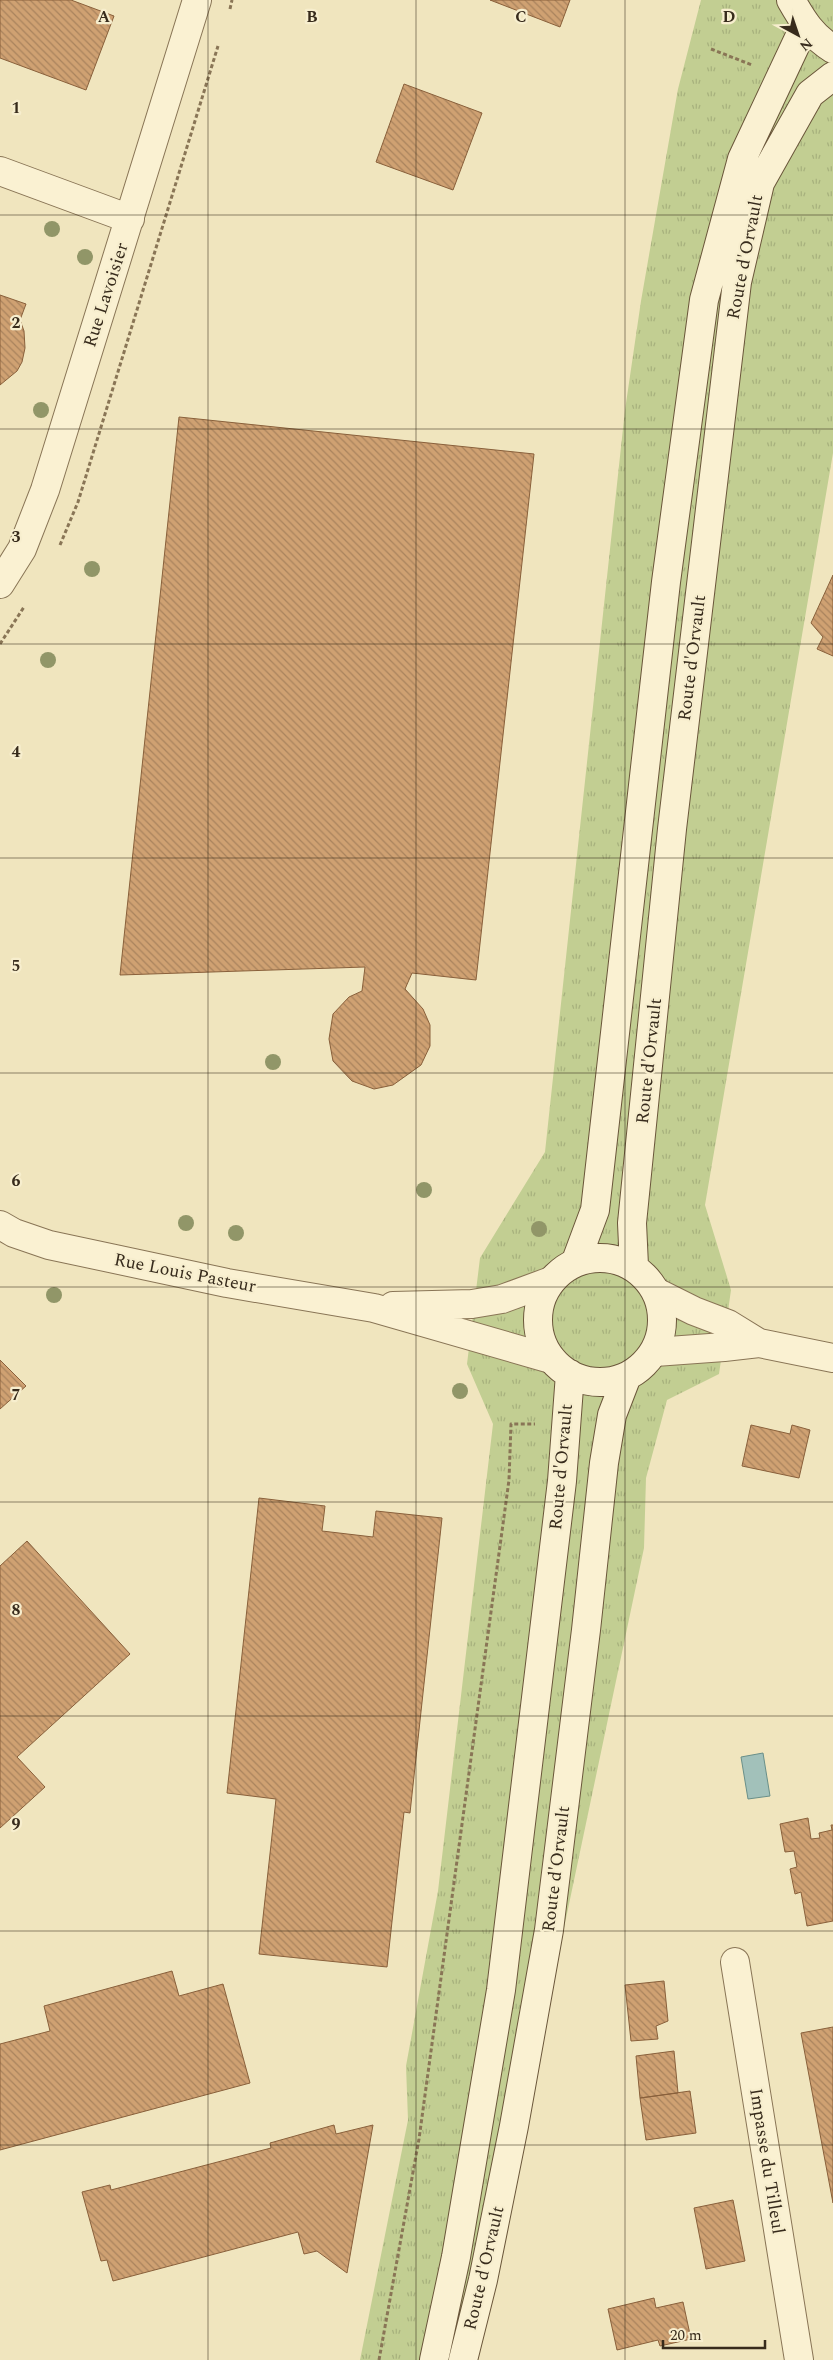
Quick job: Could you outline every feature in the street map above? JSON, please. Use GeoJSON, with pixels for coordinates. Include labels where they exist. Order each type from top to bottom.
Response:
{"type":"FeatureCollection","features":[{"type":"Feature","properties":{"kind":"street","name":"Rue Lavoisier"},"geometry":{"type":"LineString","coordinates":[[0,584],[22,549],[45,490],[197,0]]}},
{"type":"Feature","properties":{"kind":"street"},"geometry":{"type":"LineString","coordinates":[[791,0],[805,25],[819,40],[833,48]]}},
{"type":"Feature","properties":{"kind":"street"},"geometry":{"type":"LineString","coordinates":[[576,1261],[595,1210],[666,582],[704,300],[742,159],[805,25]]}},
{"type":"Feature","properties":{"kind":"street","name":"Route d'Orvault"},"geometry":{"type":"LineString","coordinates":[[634,1266],[632,1223],[672,829],[737,282],[760,183],[810,94],[833,76]]}},
{"type":"Feature","properties":{"kind":"street"},"geometry":{"type":"LineString","coordinates":[[0,171],[130,219]]}},
{"type":"Feature","properties":{"kind":"street","name":"Rue Louis Pasteur"},"geometry":{"type":"LineString","coordinates":[[0,1226],[49,1245],[228,1283],[374,1308],[561,1367]]}},
{"type":"Feature","properties":{"kind":"street"},"geometry":{"type":"LineString","coordinates":[[658,1293],[663,1323],[655,1352],[645,1364],[627,1376],[616,1380],[594,1382],[561,1367],[539,1335],[538,1313],[540,1300],[551,1281],[576,1261],[605,1257],[634,1266],[645,1275],[658,1293],[694,1312],[728,1324],[759,1342],[833,1358]]}},
{"type":"Feature","properties":{"kind":"street","name":"Rue Louis Pasteur"},"geometry":{"type":"LineString","coordinates":[[374,1308],[472,1304],[502,1299],[551,1281]]}},
{"type":"Feature","properties":{"kind":"street"},"geometry":{"type":"LineString","coordinates":[[655,1352],[724,1347],[759,1342]]}},
{"type":"Feature","properties":{"kind":"street","name":"Route d'Orvault"},"geometry":{"type":"LineString","coordinates":[[434,2360],[456,2257],[501,1990],[562,1481],[566,1425],[561,1367]]}},
{"type":"Feature","properties":{"kind":"street","name":"Route d'Orvault"},"geometry":{"type":"LineString","coordinates":[[462,2360],[482,2280],[514,2126],[549,1930],[586,1630],[604,1463],[612,1415],[627,1376]]}},
{"type":"Feature","properties":{"kind":"street","name":"Impasse du Tilleul"},"geometry":{"type":"LineString","coordinates":[[735,1962],[800,2360]]}},
{"type":"Feature","properties":{"kind":"path"},"geometry":{"type":"LineString","coordinates":[[379,2360],[420,2139],[509,1480],[511,1424],[566,1425]]}},
{"type":"Feature","properties":{"kind":"green space"},"geometry":{"type":"Polygon","coordinates":[[[701,0],[833,0],[833,453],[705,1205],[731,1290],[719,1374],[667,1400],[646,1478],[644,1548],[473,2360],[360,2360],[408,2120],[406,2066],[438,1891],[493,1424],[467,1364],[480,1258],[545,1152],[625,410],[641,301],[678,89],[701,0]]]}},
{"type":"Feature","properties":{"kind":"water"},"geometry":{"type":"Polygon","coordinates":[[[763,1753],[770,1796],[748,1799],[741,1757],[763,1753]]]}},
{"type":"Feature","properties":{"kind":"building"},"geometry":{"type":"Polygon","coordinates":[[[0,0],[71,0],[114,16],[86,90],[0,58],[0,0]]]}},
{"type":"Feature","properties":{"kind":"building"},"geometry":{"type":"Polygon","coordinates":[[[490,0],[570,0],[560,27],[490,0]]]}},
{"type":"Feature","properties":{"kind":"building"},"geometry":{"type":"Polygon","coordinates":[[[404,84],[482,113],[453,190],[376,162],[404,84]]]}},
{"type":"Feature","properties":{"kind":"building"},"geometry":{"type":"Polygon","coordinates":[[[0,295],[26,304],[20,320],[24,331],[25,348],[22,362],[17,371],[0,385],[0,295]]]}},
{"type":"Feature","properties":{"kind":"building"},"geometry":{"type":"Polygon","coordinates":[[[179,417],[534,454],[476,980],[412,973],[405,989],[423,1009],[430,1025],[430,1046],[421,1065],[393,1085],[374,1089],[352,1081],[333,1061],[329,1039],[333,1014],[349,997],[362,991],[365,967],[120,975],[179,417]]]}},
{"type":"Feature","properties":{"kind":"building"},"geometry":{"type":"Polygon","coordinates":[[[833,575],[833,656],[817,649],[823,637],[811,623],[833,575]]]}},
{"type":"Feature","properties":{"kind":"building"},"geometry":{"type":"Polygon","coordinates":[[[0,1360],[26,1386],[0,1409],[0,1360]]]}},
{"type":"Feature","properties":{"kind":"building"},"geometry":{"type":"Polygon","coordinates":[[[751,1425],[790,1434],[792,1425],[810,1430],[799,1478],[742,1466],[751,1425]]]}},
{"type":"Feature","properties":{"kind":"building"},"geometry":{"type":"Polygon","coordinates":[[[259,1498],[325,1506],[322,1531],[373,1537],[376,1511],[442,1518],[410,1813],[404,1812],[387,1967],[259,1954],[276,1799],[227,1793],[259,1498]]]}},
{"type":"Feature","properties":{"kind":"building"},"geometry":{"type":"Polygon","coordinates":[[[27,1541],[130,1654],[17,1757],[45,1787],[0,1828],[0,1566],[27,1541]]]}},
{"type":"Feature","properties":{"kind":"building"},"geometry":{"type":"Polygon","coordinates":[[[808,1818],[811,1839],[820,1838],[819,1833],[832,1830],[831,1825],[833,1825],[833,1921],[807,1926],[801,1892],[795,1894],[790,1869],[797,1867],[794,1851],[785,1852],[780,1824],[808,1818]]]}},
{"type":"Feature","properties":{"kind":"building"},"geometry":{"type":"Polygon","coordinates":[[[172,1971],[179,1996],[223,1984],[250,2083],[0,2150],[0,2044],[50,2031],[44,2006],[172,1971]]]}},
{"type":"Feature","properties":{"kind":"building"},"geometry":{"type":"Polygon","coordinates":[[[664,1981],[668,2021],[656,2026],[658,2039],[631,2041],[625,1985],[664,1981]]]}},
{"type":"Feature","properties":{"kind":"building"},"geometry":{"type":"Polygon","coordinates":[[[833,2027],[833,2203],[801,2033],[833,2027]]]}},
{"type":"Feature","properties":{"kind":"building"},"geometry":{"type":"Polygon","coordinates":[[[674,2051],[678,2093],[640,2098],[636,2056],[674,2051]]]}},
{"type":"Feature","properties":{"kind":"building"},"geometry":{"type":"Polygon","coordinates":[[[690,2091],[696,2133],[646,2140],[640,2098],[690,2091]]]}},
{"type":"Feature","properties":{"kind":"building"},"geometry":{"type":"Polygon","coordinates":[[[334,2125],[336,2134],[373,2125],[347,2273],[317,2251],[304,2254],[298,2232],[113,2281],[107,2260],[101,2261],[82,2192],[110,2185],[111,2190],[271,2148],[270,2143],[334,2125]]]}},
{"type":"Feature","properties":{"kind":"building"},"geometry":{"type":"Polygon","coordinates":[[[733,2200],[745,2261],[706,2269],[694,2208],[733,2200]]]}},
{"type":"Feature","properties":{"kind":"building"},"geometry":{"type":"Polygon","coordinates":[[[654,2298],[656,2308],[683,2302],[691,2339],[660,2346],[658,2340],[617,2350],[608,2309],[654,2298]]]}}]}
